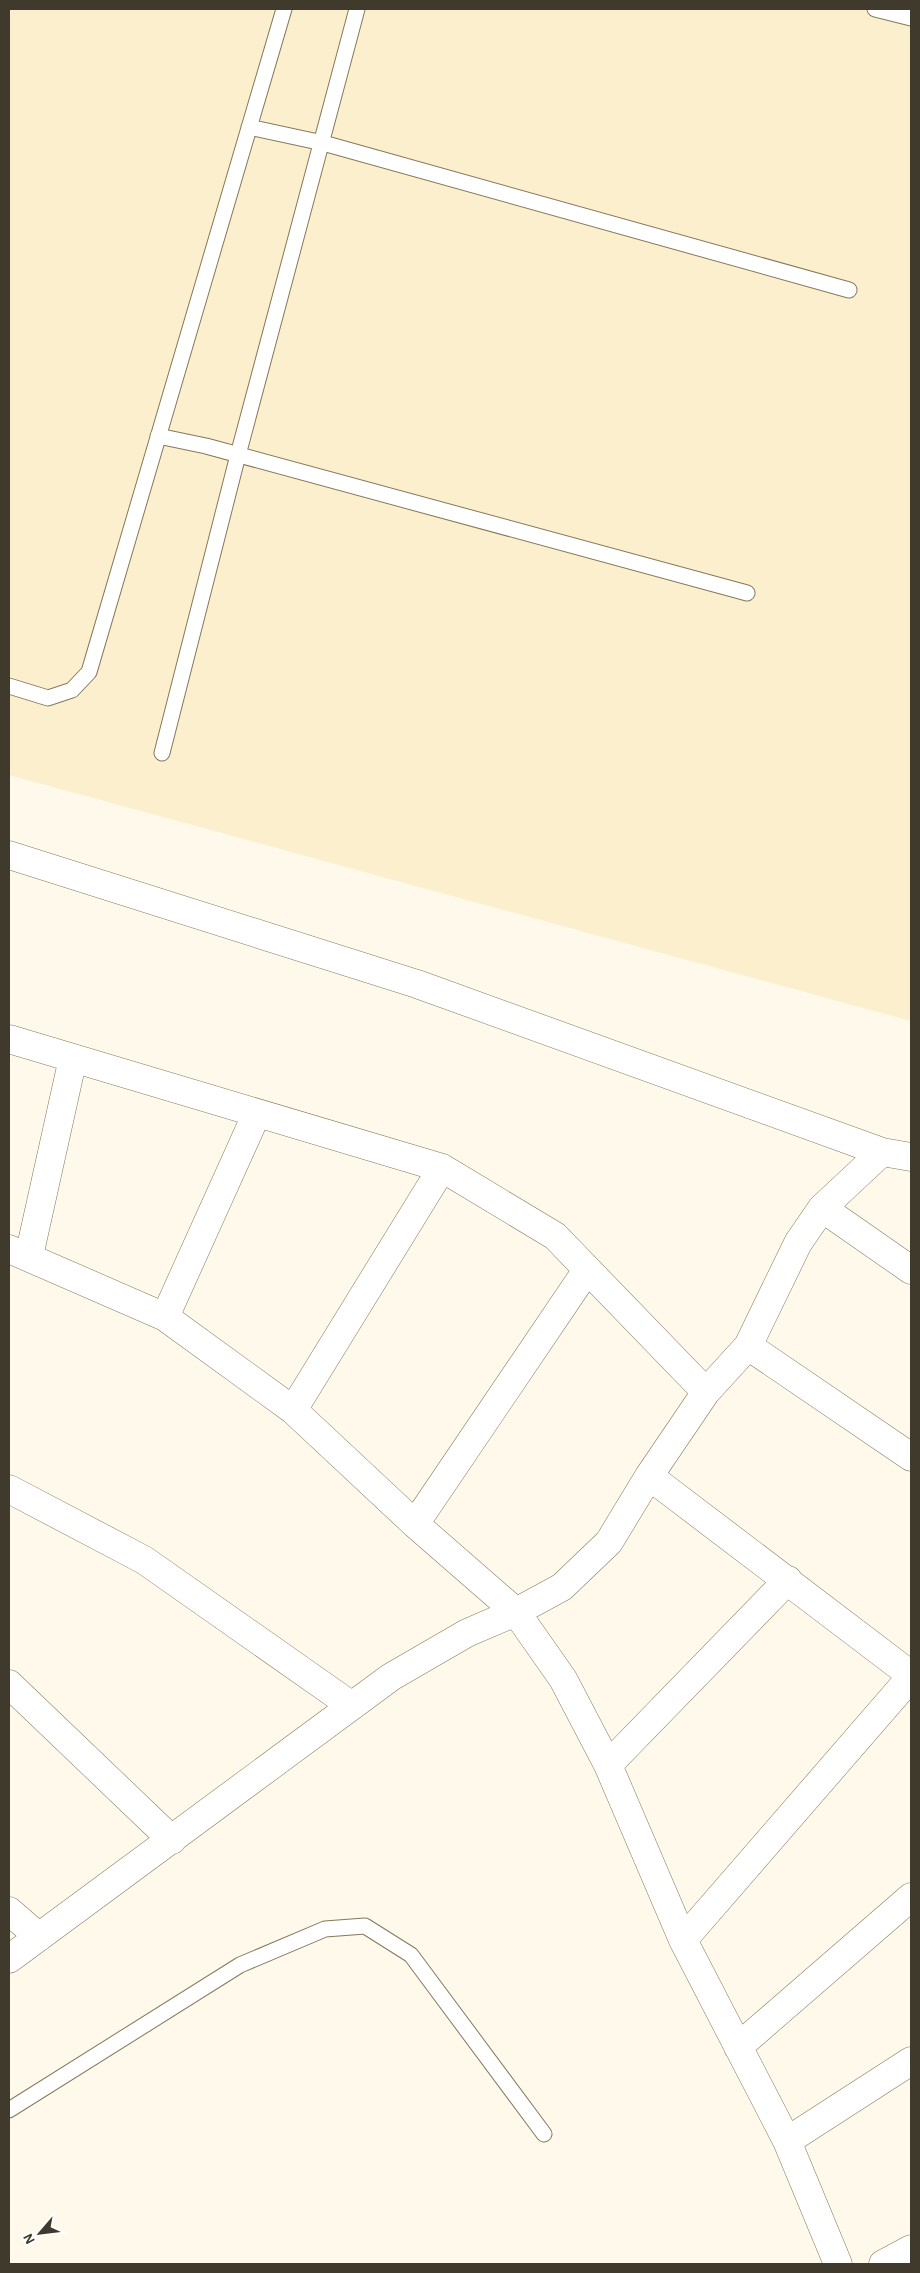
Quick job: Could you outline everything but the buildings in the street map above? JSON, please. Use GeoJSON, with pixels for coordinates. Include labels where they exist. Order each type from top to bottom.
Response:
{"type":"FeatureCollection","features":[{"type":"Feature","properties":{"kind":"street"},"geometry":{"type":"LineString","coordinates":[[9,855],[417,984],[882,1152],[911,1157]]}},
{"type":"Feature","properties":{"kind":"street"},"geometry":{"type":"LineString","coordinates":[[9,1039],[442,1168],[554,1236],[706,1392]]}},
{"type":"Feature","properties":{"kind":"street"},"geometry":{"type":"LineString","coordinates":[[72,1058],[19,1253],[164,1317],[293,1410],[415,1524],[516,1612],[563,1679],[608,1765],[683,1940],[787,2141],[838,2264]]}},
{"type":"Feature","properties":{"kind":"street"},"geometry":{"type":"LineString","coordinates":[[164,1317],[257,1113]]}},
{"type":"Feature","properties":{"kind":"street"},"geometry":{"type":"LineString","coordinates":[[9,1959],[392,1677],[467,1633],[516,1612],[562,1587],[609,1542],[649,1476],[706,1392],[748,1346],[798,1243],[822,1208],[882,1152]]}},
{"type":"Feature","properties":{"kind":"street"},"geometry":{"type":"LineString","coordinates":[[293,1410],[442,1168]]}},
{"type":"Feature","properties":{"kind":"street"},"geometry":{"type":"LineString","coordinates":[[822,1208],[911,1270]]}},
{"type":"Feature","properties":{"kind":"street"},"geometry":{"type":"LineString","coordinates":[[415,1524],[588,1270]]}},
{"type":"Feature","properties":{"kind":"street"},"geometry":{"type":"LineString","coordinates":[[748,1346],[911,1457]]}},
{"type":"Feature","properties":{"kind":"street"},"geometry":{"type":"LineString","coordinates":[[649,1476],[788,1580],[911,1676],[683,1940]]}},
{"type":"Feature","properties":{"kind":"street"},"geometry":{"type":"LineString","coordinates":[[9,1489],[144,1560],[352,1706]]}},
{"type":"Feature","properties":{"kind":"street"},"geometry":{"type":"LineString","coordinates":[[608,1765],[788,1580]]}},
{"type":"Feature","properties":{"kind":"street"},"geometry":{"type":"LineString","coordinates":[[9,1684],[172,1840]]}},
{"type":"Feature","properties":{"kind":"street"},"geometry":{"type":"LineString","coordinates":[[738,2047],[911,1897]]}},
{"type":"Feature","properties":{"kind":"street"},"geometry":{"type":"LineString","coordinates":[[9,1911],[39,1937]]}},
{"type":"Feature","properties":{"kind":"street"},"geometry":{"type":"LineString","coordinates":[[787,2141],[911,2061]]}},
{"type":"Feature","properties":{"kind":"street"},"geometry":{"type":"LineString","coordinates":[[883,2264],[911,2249]]}},
{"type":"Feature","properties":{"kind":"lane"},"geometry":{"type":"LineString","coordinates":[[9,686],[48,698],[72,690],[89,672],[284,9]]}},
{"type":"Feature","properties":{"kind":"lane"},"geometry":{"type":"LineString","coordinates":[[162,753],[238,455],[323,143],[357,9]]}},
{"type":"Feature","properties":{"kind":"lane"},"geometry":{"type":"LineString","coordinates":[[875,9],[911,18]]}},
{"type":"Feature","properties":{"kind":"lane"},"geometry":{"type":"LineString","coordinates":[[249,127],[323,143],[850,290]]}},
{"type":"Feature","properties":{"kind":"lane"},"geometry":{"type":"LineString","coordinates":[[158,436],[238,455],[747,593]]}},
{"type":"Feature","properties":{"kind":"lane"},"geometry":{"type":"LineString","coordinates":[[9,2110],[240,1965],[325,1929],[365,1926],[411,1955],[544,2134]]}},
{"type":"Feature","properties":{"kind":"shaded area"},"geometry":{"type":"Polygon","coordinates":[[[9,9],[911,9],[911,1021],[9,775],[9,9]]]}}]}
